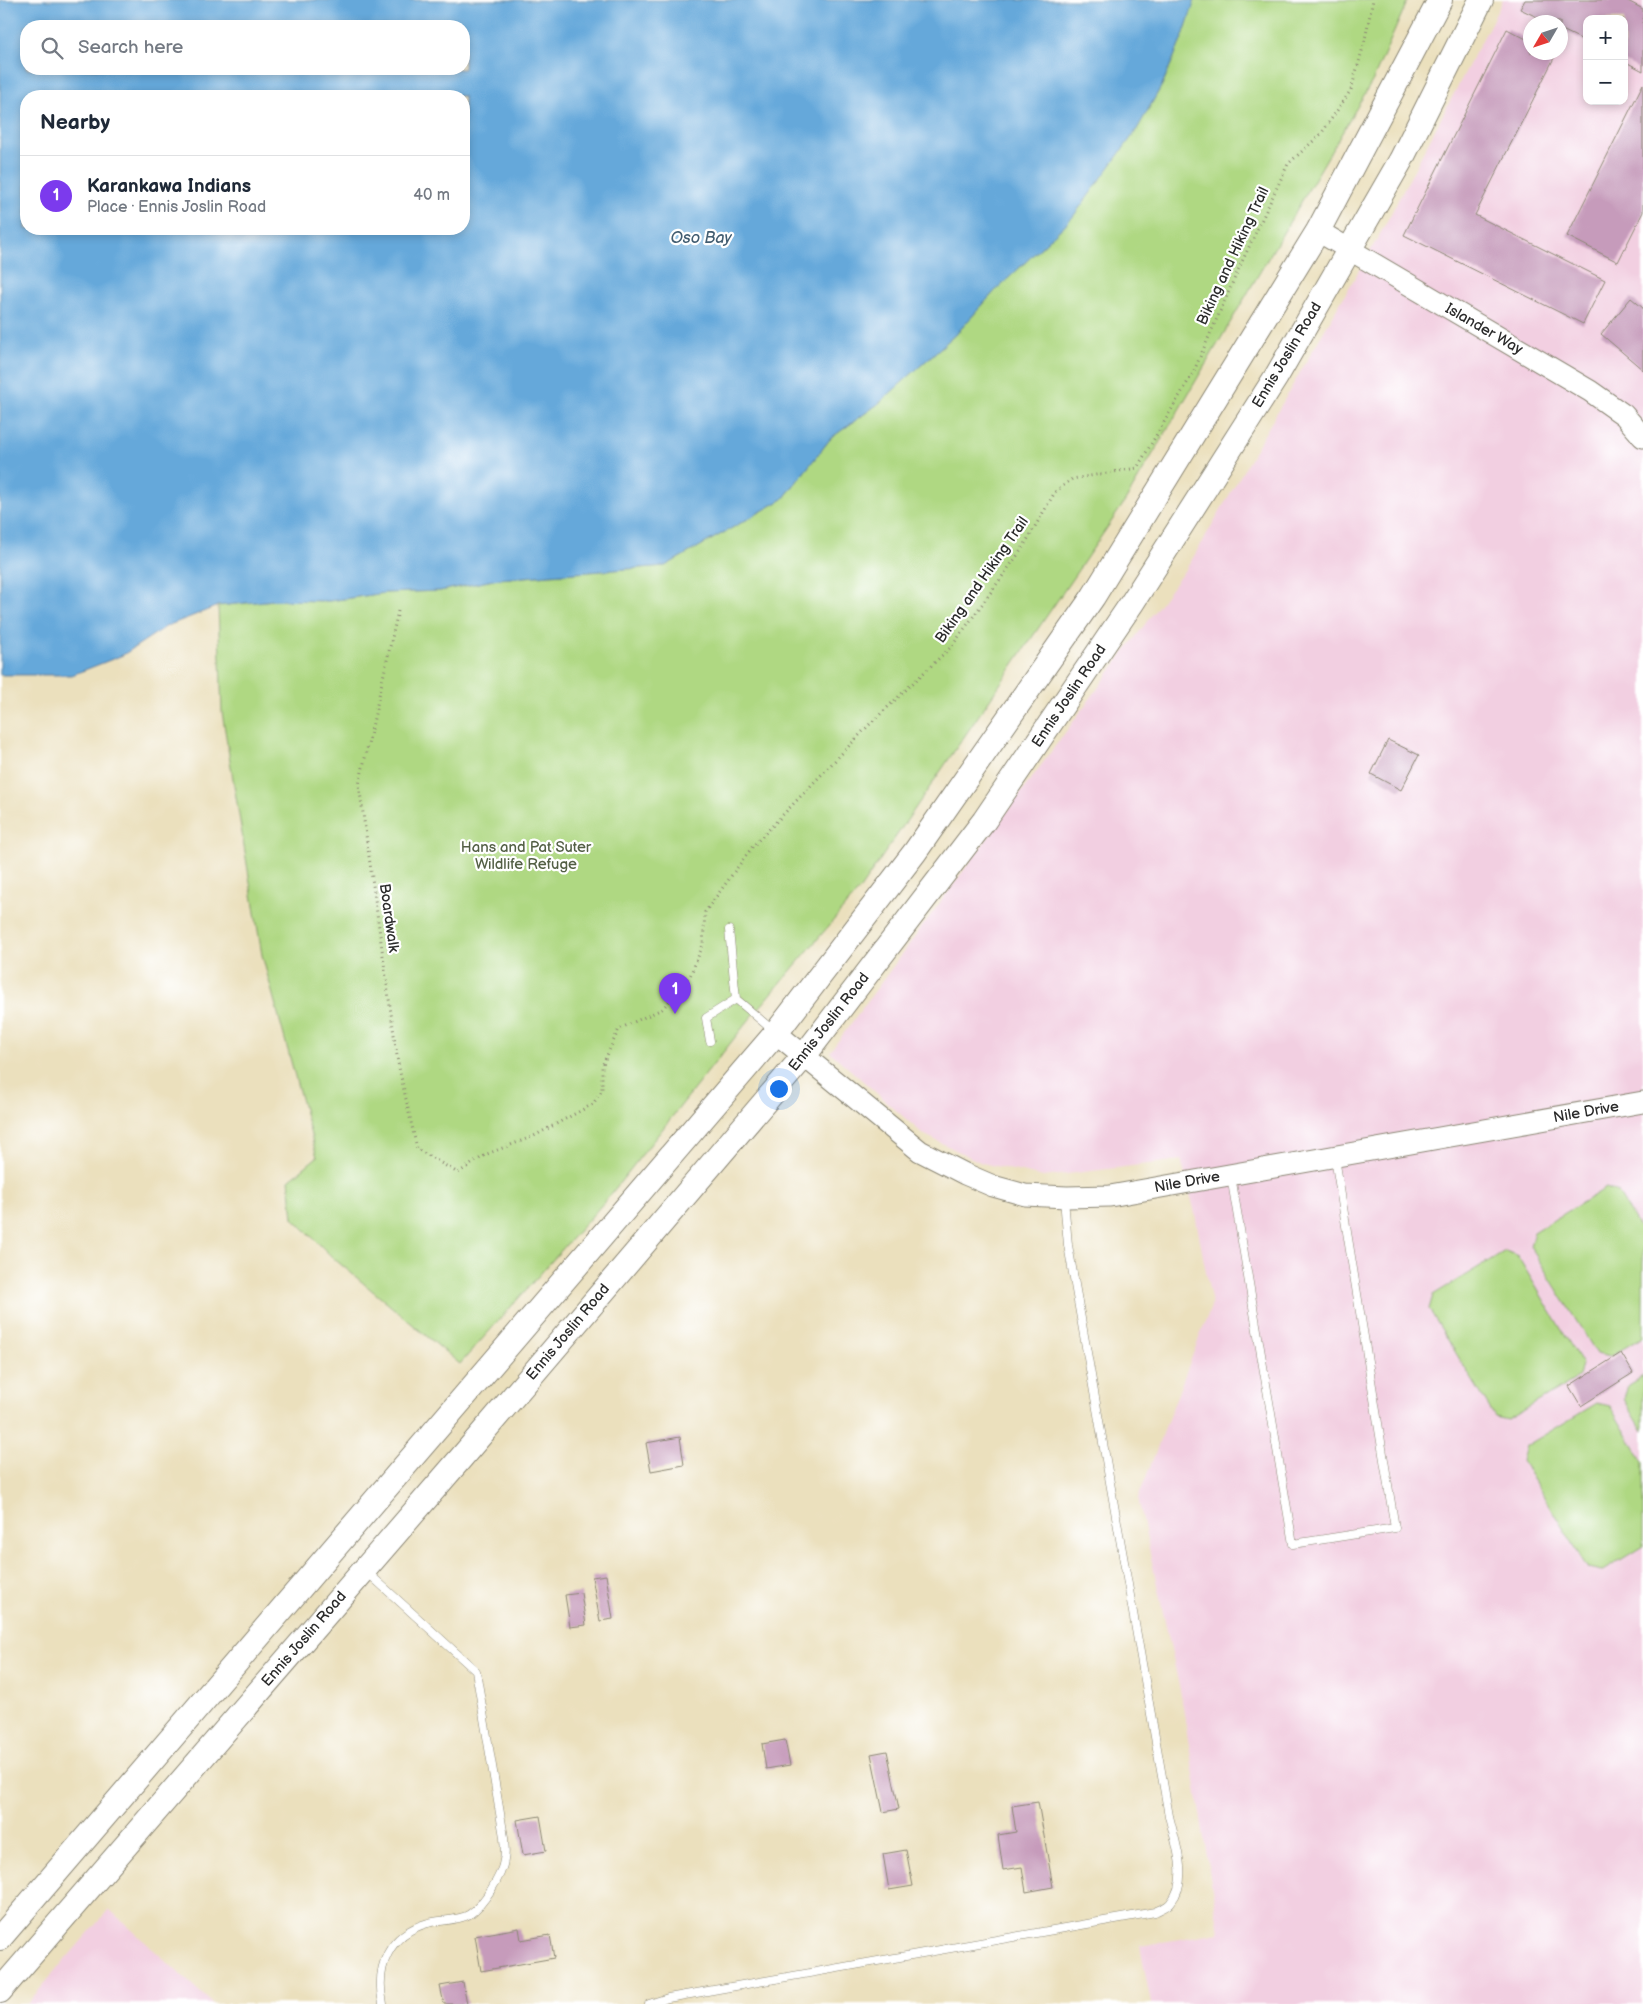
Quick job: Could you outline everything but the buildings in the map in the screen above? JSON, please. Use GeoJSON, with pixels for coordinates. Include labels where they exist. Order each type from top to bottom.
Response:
{"type":"FeatureCollection","features":[{"type":"Feature","properties":{"kind":"main road"},"geometry":{"type":"LineString","coordinates":[[0,1938],[338,1547],[776,1033],[915,852],[1093,597],[1318,231],[1440,0]]}},
{"type":"Feature","properties":{"kind":"main road","name":"Ennis Joslin Road"},"geometry":{"type":"LineString","coordinates":[[0,1990],[364,1570],[804,1056],[984,821],[1116,628],[1276,377],[1401,160],[1481,0]]}},
{"type":"Feature","properties":{"kind":"main road","name":"Islander Way"},"geometry":{"type":"LineString","coordinates":[[1318,231],[1590,391],[1624,415],[1643,437]]}},
{"type":"Feature","properties":{"kind":"main road","name":"Nile Drive"},"geometry":{"type":"LineString","coordinates":[[776,1033],[920,1151],[993,1186],[1025,1195],[1064,1197],[1110,1196],[1643,1102]]}},
{"type":"Feature","properties":{"kind":"main road"},"geometry":{"type":"LineString","coordinates":[[338,1547],[364,1570]]}},
{"type":"Feature","properties":{"kind":"lane"},"geometry":{"type":"LineString","coordinates":[[729,930],[736,999],[776,1033]]}},
{"type":"Feature","properties":{"kind":"lane"},"geometry":{"type":"LineString","coordinates":[[710,1041],[706,1018],[736,999]]}},
{"type":"Feature","properties":{"kind":"lane"},"geometry":{"type":"LineString","coordinates":[[1231,1174],[1293,1544],[1396,1528],[1335,1156]]}},
{"type":"Feature","properties":{"kind":"lane"},"geometry":{"type":"LineString","coordinates":[[649,2004],[668,1998],[1154,1912],[1170,1904],[1179,1889],[1181,1874],[1169,1816],[1068,1245],[1064,1197]]}},
{"type":"Feature","properties":{"kind":"lane"},"geometry":{"type":"LineString","coordinates":[[364,1570],[476,1671],[504,1837],[504,1861],[486,1900],[468,1916],[427,1923],[409,1932],[392,1946],[382,1965],[381,1993],[383,2004]]}},
{"type":"Feature","properties":{"kind":"path","name":"Biking and Hiking Trail"},"geometry":{"type":"LineString","coordinates":[[486,1154],[534,1136],[593,1104],[602,1090],[602,1066],[619,1029],[662,1009],[690,976],[703,945],[705,912],[753,846],[864,731],[952,646],[1022,549],[1055,492],[1072,479],[1136,468],[1193,373],[1239,268],[1288,164],[1321,134],[1351,90],[1364,44],[1373,0]]}},
{"type":"Feature","properties":{"kind":"path","name":"Boardwalk"},"geometry":{"type":"LineString","coordinates":[[398,611],[359,784],[398,1063],[417,1149],[458,1173],[486,1154]]}},
{"type":"Feature","properties":{"kind":"shaded area"},"geometry":{"type":"Polygon","coordinates":[[[1503,0],[1643,0],[1643,2004],[1151,2004],[1140,1946],[1219,1932],[1181,1695],[1138,1498],[1212,1304],[1194,1209],[1181,1160],[1043,1177],[982,1163],[923,1134],[830,1052],[1190,563],[1384,227],[1503,0]]]}},
{"type":"Feature","properties":{"kind":"shaded area"},"geometry":{"type":"Polygon","coordinates":[[[109,1909],[213,2004],[27,2004],[109,1909]]]}},
{"type":"Feature","properties":{"kind":"green space","name":"Hans and Pat Suter Wildlife Refuge"},"geometry":{"type":"Polygon","coordinates":[[[1195,0],[1408,0],[1373,80],[1124,503],[860,889],[744,1026],[607,1199],[460,1364],[332,1257],[293,1218],[289,1180],[317,1157],[262,955],[222,712],[218,606],[274,600],[329,601],[385,593],[440,591],[498,579],[665,566],[783,499],[831,438],[878,404],[958,332],[995,291],[1072,218],[1136,131],[1162,85],[1183,36],[1195,0]]]}},
{"type":"Feature","properties":{"kind":"green space"},"geometry":{"type":"Polygon","coordinates":[[[1606,1188],[1618,1192],[1643,1234],[1643,1337],[1609,1357],[1597,1354],[1530,1246],[1534,1232],[1606,1188]]]}},
{"type":"Feature","properties":{"kind":"green space"},"geometry":{"type":"Polygon","coordinates":[[[1505,1251],[1517,1255],[1582,1364],[1579,1377],[1508,1420],[1495,1417],[1429,1309],[1433,1295],[1505,1251]]]}},
{"type":"Feature","properties":{"kind":"green space"},"geometry":{"type":"Polygon","coordinates":[[[1643,1376],[1643,1431],[1624,1399],[1628,1385],[1643,1376]]]}},
{"type":"Feature","properties":{"kind":"green space"},"geometry":{"type":"Polygon","coordinates":[[[1597,1403],[1610,1406],[1643,1462],[1643,1546],[1601,1572],[1588,1569],[1522,1461],[1526,1446],[1597,1403]]]}},
{"type":"Feature","properties":{"kind":"water","name":"Oso Bay"},"geometry":{"type":"Polygon","coordinates":[[[0,0],[1195,0],[1183,36],[1162,85],[1136,131],[1072,218],[995,291],[958,332],[878,404],[831,438],[783,499],[665,566],[498,579],[440,591],[385,593],[329,601],[274,600],[218,606],[167,626],[123,655],[72,675],[0,675],[0,0]]]}},
{"type":"Feature","properties":{"kind":"place","name":"Karankawa Indians"},"geometry":{"type":"Point","coordinates":[675,1014]}}]}
